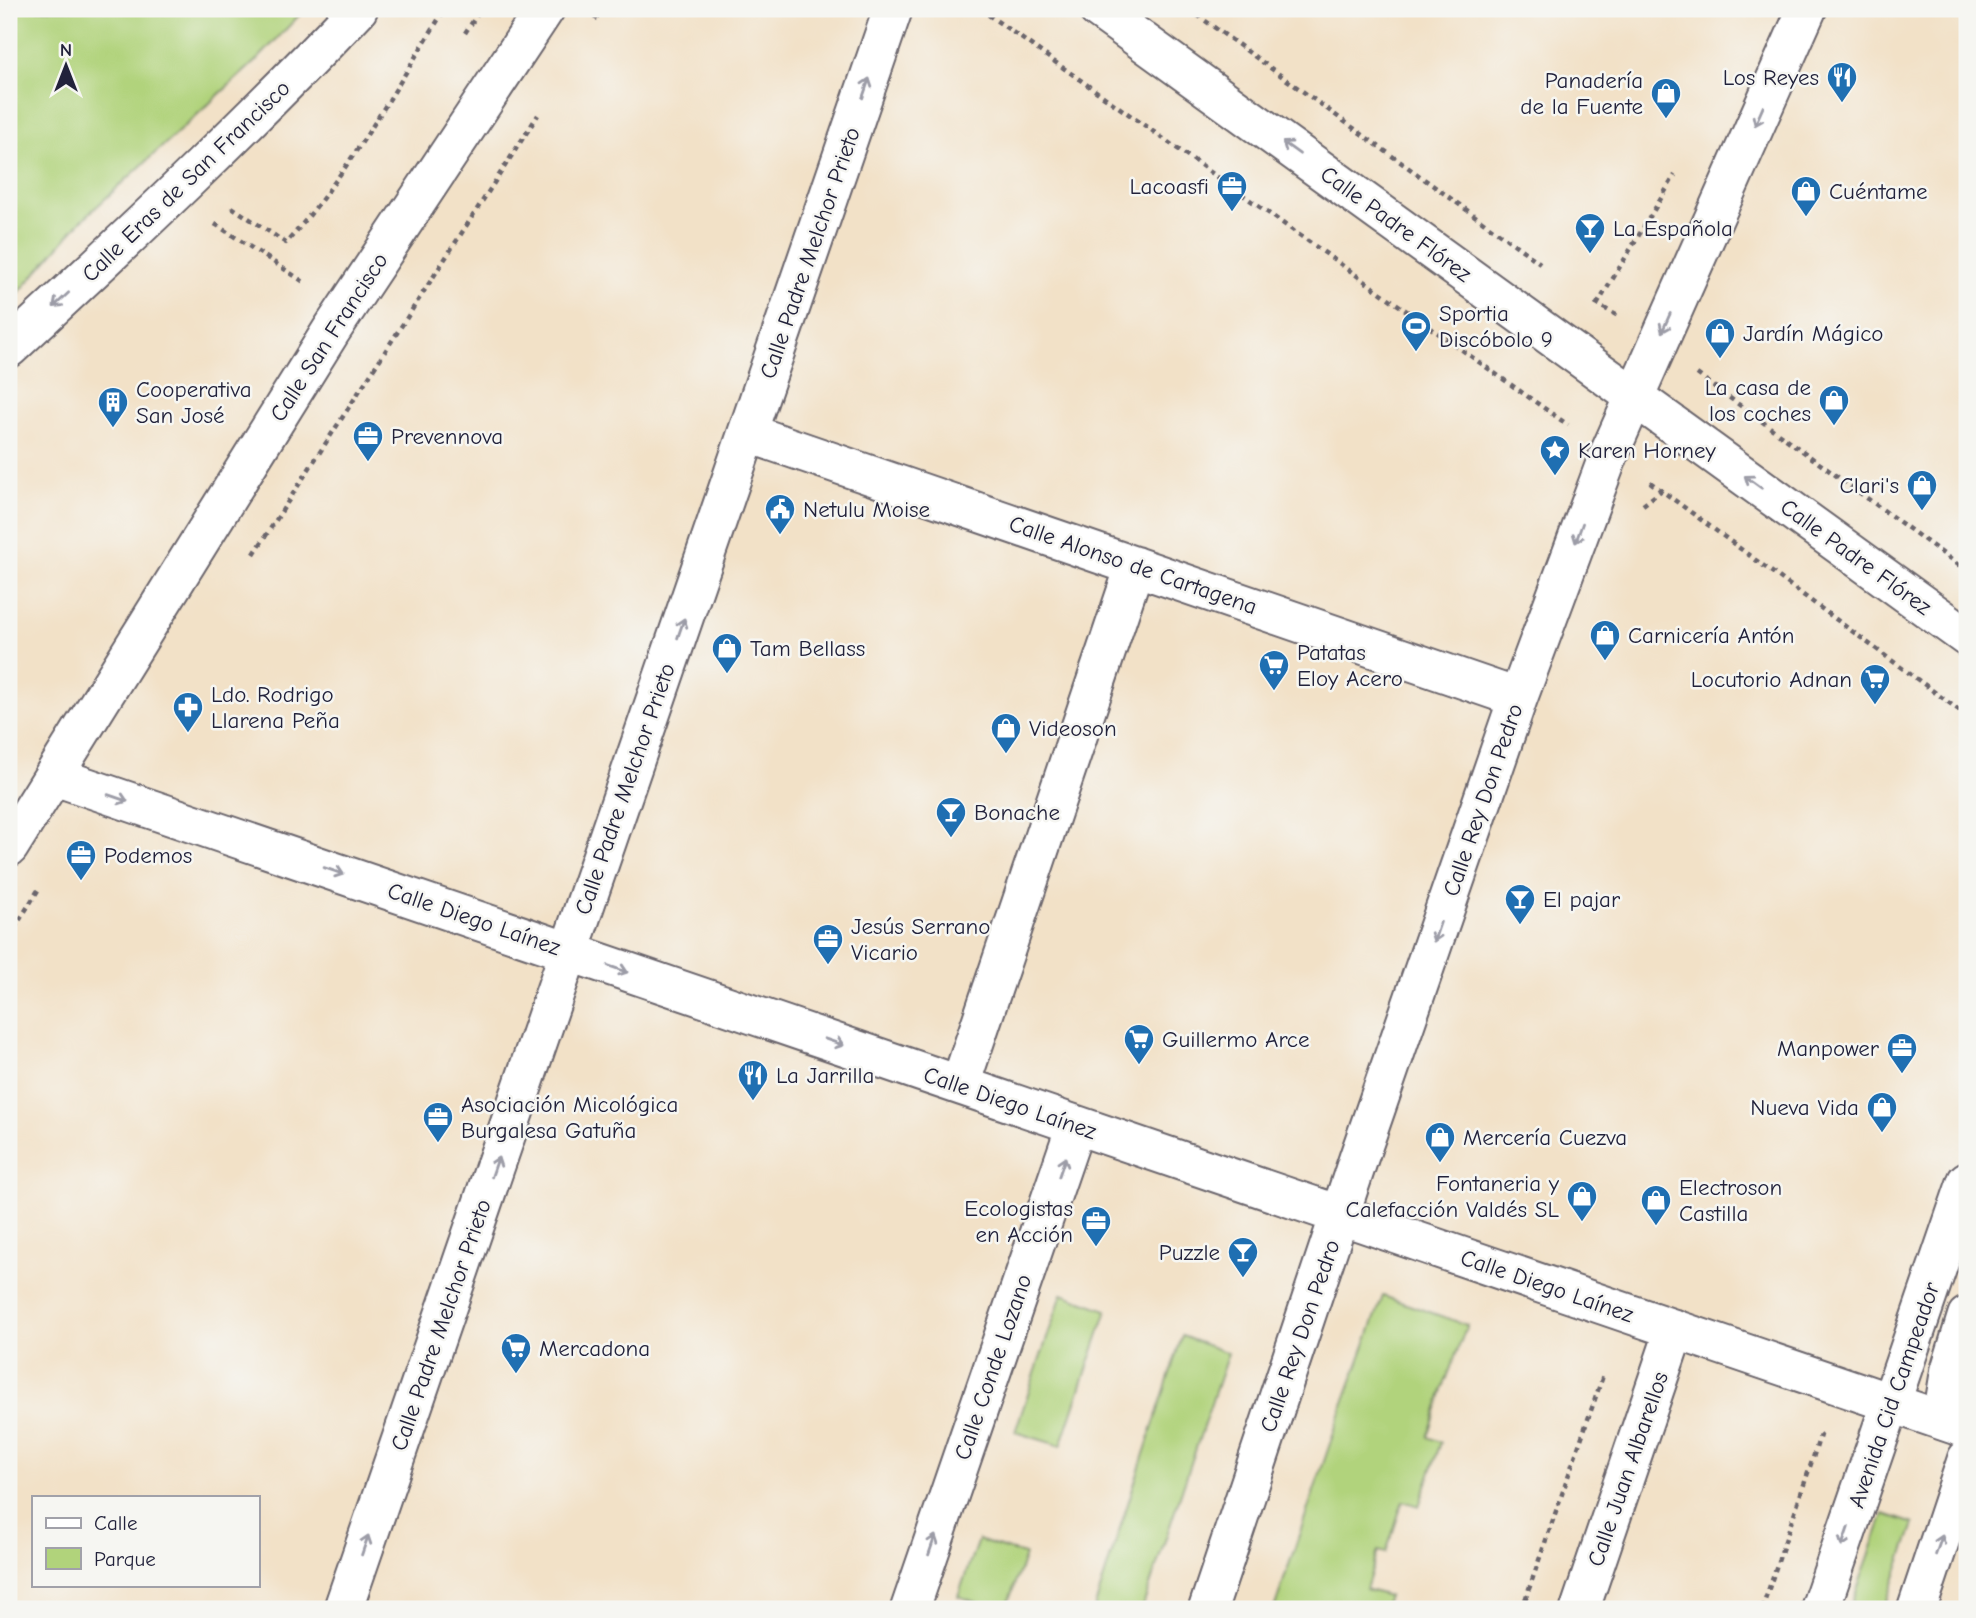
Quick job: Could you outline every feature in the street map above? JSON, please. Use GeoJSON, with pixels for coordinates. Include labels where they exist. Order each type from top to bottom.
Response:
{"type":"FeatureCollection","features":[{"type":"Feature","properties":{"kind":"street","name":"Calle Eras de San Francisco"},"geometry":{"type":"LineString","coordinates":[[9,348],[164,204],[293,78],[358,9]]}},
{"type":"Feature","properties":{"kind":"street","name":"Calle San Francisco"},"geometry":{"type":"LineString","coordinates":[[9,847],[331,331],[545,9]]}},
{"type":"Feature","properties":{"kind":"street","name":"Calle Padre Melchor Prieto"},"geometry":{"type":"LineString","coordinates":[[343,1609],[894,9]]}},
{"type":"Feature","properties":{"kind":"street","name":"Calle Padre Flórez"},"geometry":{"type":"LineString","coordinates":[[1098,9],[1967,637]]}},
{"type":"Feature","properties":{"kind":"street","name":"Calle Rey Don Pedro"},"geometry":{"type":"LineString","coordinates":[[1208,1609],[1518,698],[1609,454],[1807,9]]}},
{"type":"Feature","properties":{"kind":"street","name":"Calle Alonso de Cartagena"},"geometry":{"type":"LineString","coordinates":[[748,433],[1518,698]]}},
{"type":"Feature","properties":{"kind":"street"},"geometry":{"type":"LineString","coordinates":[[960,1085],[1135,566]]}},
{"type":"Feature","properties":{"kind":"street","name":"Calle Diego Laínez"},"geometry":{"type":"LineString","coordinates":[[54,776],[1967,1429]]}},
{"type":"Feature","properties":{"kind":"street","name":"Calle Conde Lozano"},"geometry":{"type":"LineString","coordinates":[[910,1609],[1076,1125]]}},
{"type":"Feature","properties":{"kind":"street","name":"Avenida Cid Campeador"},"geometry":{"type":"LineString","coordinates":[[1820,1609],[1967,1181]]}},
{"type":"Feature","properties":{"kind":"street"},"geometry":{"type":"LineString","coordinates":[[1967,1316],[1950,1371],[1946,1395],[1967,1421]]}},
{"type":"Feature","properties":{"kind":"street","name":"Calle Juan Albarellos"},"geometry":{"type":"LineString","coordinates":[[1580,1609],[1675,1329]]}},
{"type":"Feature","properties":{"kind":"street"},"geometry":{"type":"LineString","coordinates":[[1917,1609],[1967,1459]]}},
{"type":"Feature","properties":{"kind":"path"},"geometry":{"type":"LineString","coordinates":[[221,200],[286,243],[318,204],[445,9]]}},
{"type":"Feature","properties":{"kind":"path"},"geometry":{"type":"LineString","coordinates":[[594,21],[601,9]]}},
{"type":"Feature","properties":{"kind":"path"},"geometry":{"type":"LineString","coordinates":[[980,9],[1570,426]]}},
{"type":"Feature","properties":{"kind":"path"},"geometry":{"type":"LineString","coordinates":[[1189,9],[1542,265]]}},
{"type":"Feature","properties":{"kind":"path"},"geometry":{"type":"LineString","coordinates":[[250,561],[545,104]]}},
{"type":"Feature","properties":{"kind":"path"},"geometry":{"type":"LineString","coordinates":[[1586,297],[1597,305],[1669,188],[1680,164]]}},
{"type":"Feature","properties":{"kind":"path"},"geometry":{"type":"LineString","coordinates":[[214,223],[308,284]]}},
{"type":"Feature","properties":{"kind":"path"},"geometry":{"type":"LineString","coordinates":[[1693,371],[1967,572]]}},
{"type":"Feature","properties":{"kind":"path"},"geometry":{"type":"LineString","coordinates":[[1646,480],[1967,716]]}},
{"type":"Feature","properties":{"kind":"path"},"geometry":{"type":"LineString","coordinates":[[1642,506],[1662,490]]}},
{"type":"Feature","properties":{"kind":"path"},"geometry":{"type":"LineString","coordinates":[[1522,1609],[1605,1372]]}},
{"type":"Feature","properties":{"kind":"path"},"geometry":{"type":"LineString","coordinates":[[1762,1609],[1821,1435],[1816,1432],[1820,1420]]}},
{"type":"Feature","properties":{"kind":"green space"},"geometry":{"type":"Polygon","coordinates":[[[9,9],[305,9],[259,58],[81,221],[9,304],[9,9]]]}},
{"type":"Feature","properties":{"kind":"green space"},"geometry":{"type":"Polygon","coordinates":[[[1062,1294],[1107,1310],[1061,1446],[1015,1432],[1062,1294]]]}},
{"type":"Feature","properties":{"kind":"green space"},"geometry":{"type":"Polygon","coordinates":[[[1383,1296],[1467,1325],[1428,1437],[1441,1442],[1419,1506],[1403,1501],[1386,1553],[1378,1551],[1366,1589],[1388,1596],[1383,1609],[1274,1609],[1342,1408],[1383,1296]]]}},
{"type":"Feature","properties":{"kind":"green space"},"geometry":{"type":"Polygon","coordinates":[[[1182,1336],[1228,1353],[1142,1609],[1094,1609],[1182,1336]]]}},
{"type":"Feature","properties":{"kind":"green space"},"geometry":{"type":"Polygon","coordinates":[[[1884,1514],[1914,1524],[1884,1609],[1850,1609],[1884,1514]]]}},
{"type":"Feature","properties":{"kind":"green space"},"geometry":{"type":"Polygon","coordinates":[[[978,1540],[1025,1555],[1006,1609],[996,1609],[958,1596],[978,1540]]]}},
{"type":"Feature","properties":{"kind":"place","name":"Los Reyes"},"geometry":{"type":"Point","coordinates":[1842,104]}},
{"type":"Feature","properties":{"kind":"place","name":"Panadería de la Fuente"},"geometry":{"type":"Point","coordinates":[1666,120]}},
{"type":"Feature","properties":{"kind":"place","name":"Lacoasfi"},"geometry":{"type":"Point","coordinates":[1232,213]}},
{"type":"Feature","properties":{"kind":"place","name":"Cuéntame"},"geometry":{"type":"Point","coordinates":[1806,218]}},
{"type":"Feature","properties":{"kind":"place","name":"La Española"},"geometry":{"type":"Point","coordinates":[1590,255]}},
{"type":"Feature","properties":{"kind":"place","name":"Sportia Discóbolo 9"},"geometry":{"type":"Point","coordinates":[1416,353]}},
{"type":"Feature","properties":{"kind":"place","name":"Jardín Mágico"},"geometry":{"type":"Point","coordinates":[1720,360]}},
{"type":"Feature","properties":{"kind":"place","name":"La casa de los coches"},"geometry":{"type":"Point","coordinates":[1834,427]}},
{"type":"Feature","properties":{"kind":"place","name":"Cooperativa San José"},"geometry":{"type":"Point","coordinates":[113,429]}},
{"type":"Feature","properties":{"kind":"place","name":"Prevennova"},"geometry":{"type":"Point","coordinates":[368,463]}},
{"type":"Feature","properties":{"kind":"place","name":"Karen Horney"},"geometry":{"type":"Point","coordinates":[1555,477]}},
{"type":"Feature","properties":{"kind":"place","name":"Clari's"},"geometry":{"type":"Point","coordinates":[1922,512]}},
{"type":"Feature","properties":{"kind":"place","name":"Netulu Moise"},"geometry":{"type":"Point","coordinates":[780,536]}},
{"type":"Feature","properties":{"kind":"place","name":"Carnicería Antón"},"geometry":{"type":"Point","coordinates":[1605,662]}},
{"type":"Feature","properties":{"kind":"place","name":"Tam Bellass"},"geometry":{"type":"Point","coordinates":[727,675]}},
{"type":"Feature","properties":{"kind":"place","name":"Patatas Eloy Acero"},"geometry":{"type":"Point","coordinates":[1274,692]}},
{"type":"Feature","properties":{"kind":"place","name":"Locutorio Adnan"},"geometry":{"type":"Point","coordinates":[1875,706]}},
{"type":"Feature","properties":{"kind":"place","name":"Ldo. Rodrigo Llarena Peña"},"geometry":{"type":"Point","coordinates":[188,734]}},
{"type":"Feature","properties":{"kind":"place","name":"Videoson"},"geometry":{"type":"Point","coordinates":[1006,755]}},
{"type":"Feature","properties":{"kind":"place","name":"Bonache"},"geometry":{"type":"Point","coordinates":[951,839]}},
{"type":"Feature","properties":{"kind":"place","name":"Podemos"},"geometry":{"type":"Point","coordinates":[81,882]}},
{"type":"Feature","properties":{"kind":"place","name":"El pajar"},"geometry":{"type":"Point","coordinates":[1520,926]}},
{"type":"Feature","properties":{"kind":"place","name":"Jesús Serrano Vicario"},"geometry":{"type":"Point","coordinates":[828,966]}},
{"type":"Feature","properties":{"kind":"place","name":"Guillermo Arce"},"geometry":{"type":"Point","coordinates":[1139,1066]}},
{"type":"Feature","properties":{"kind":"place","name":"Manpower"},"geometry":{"type":"Point","coordinates":[1902,1075]}},
{"type":"Feature","properties":{"kind":"place","name":"La Jarrilla"},"geometry":{"type":"Point","coordinates":[753,1102]}},
{"type":"Feature","properties":{"kind":"place","name":"Nueva Vida"},"geometry":{"type":"Point","coordinates":[1882,1134]}},
{"type":"Feature","properties":{"kind":"place","name":"Asociación Micológica Burgalesa Gatuña"},"geometry":{"type":"Point","coordinates":[438,1144]}},
{"type":"Feature","properties":{"kind":"place","name":"Mercería Cuezva"},"geometry":{"type":"Point","coordinates":[1440,1164]}},
{"type":"Feature","properties":{"kind":"place","name":"Fontaneria y Calefacción Valdés SL"},"geometry":{"type":"Point","coordinates":[1582,1223]}},
{"type":"Feature","properties":{"kind":"place","name":"Electroson Castilla"},"geometry":{"type":"Point","coordinates":[1656,1227]}},
{"type":"Feature","properties":{"kind":"place","name":"Ecologistas en Acción"},"geometry":{"type":"Point","coordinates":[1096,1248]}},
{"type":"Feature","properties":{"kind":"place","name":"Puzzle"},"geometry":{"type":"Point","coordinates":[1243,1279]}},
{"type":"Feature","properties":{"kind":"place","name":"Mercadona"},"geometry":{"type":"Point","coordinates":[516,1375]}}]}
